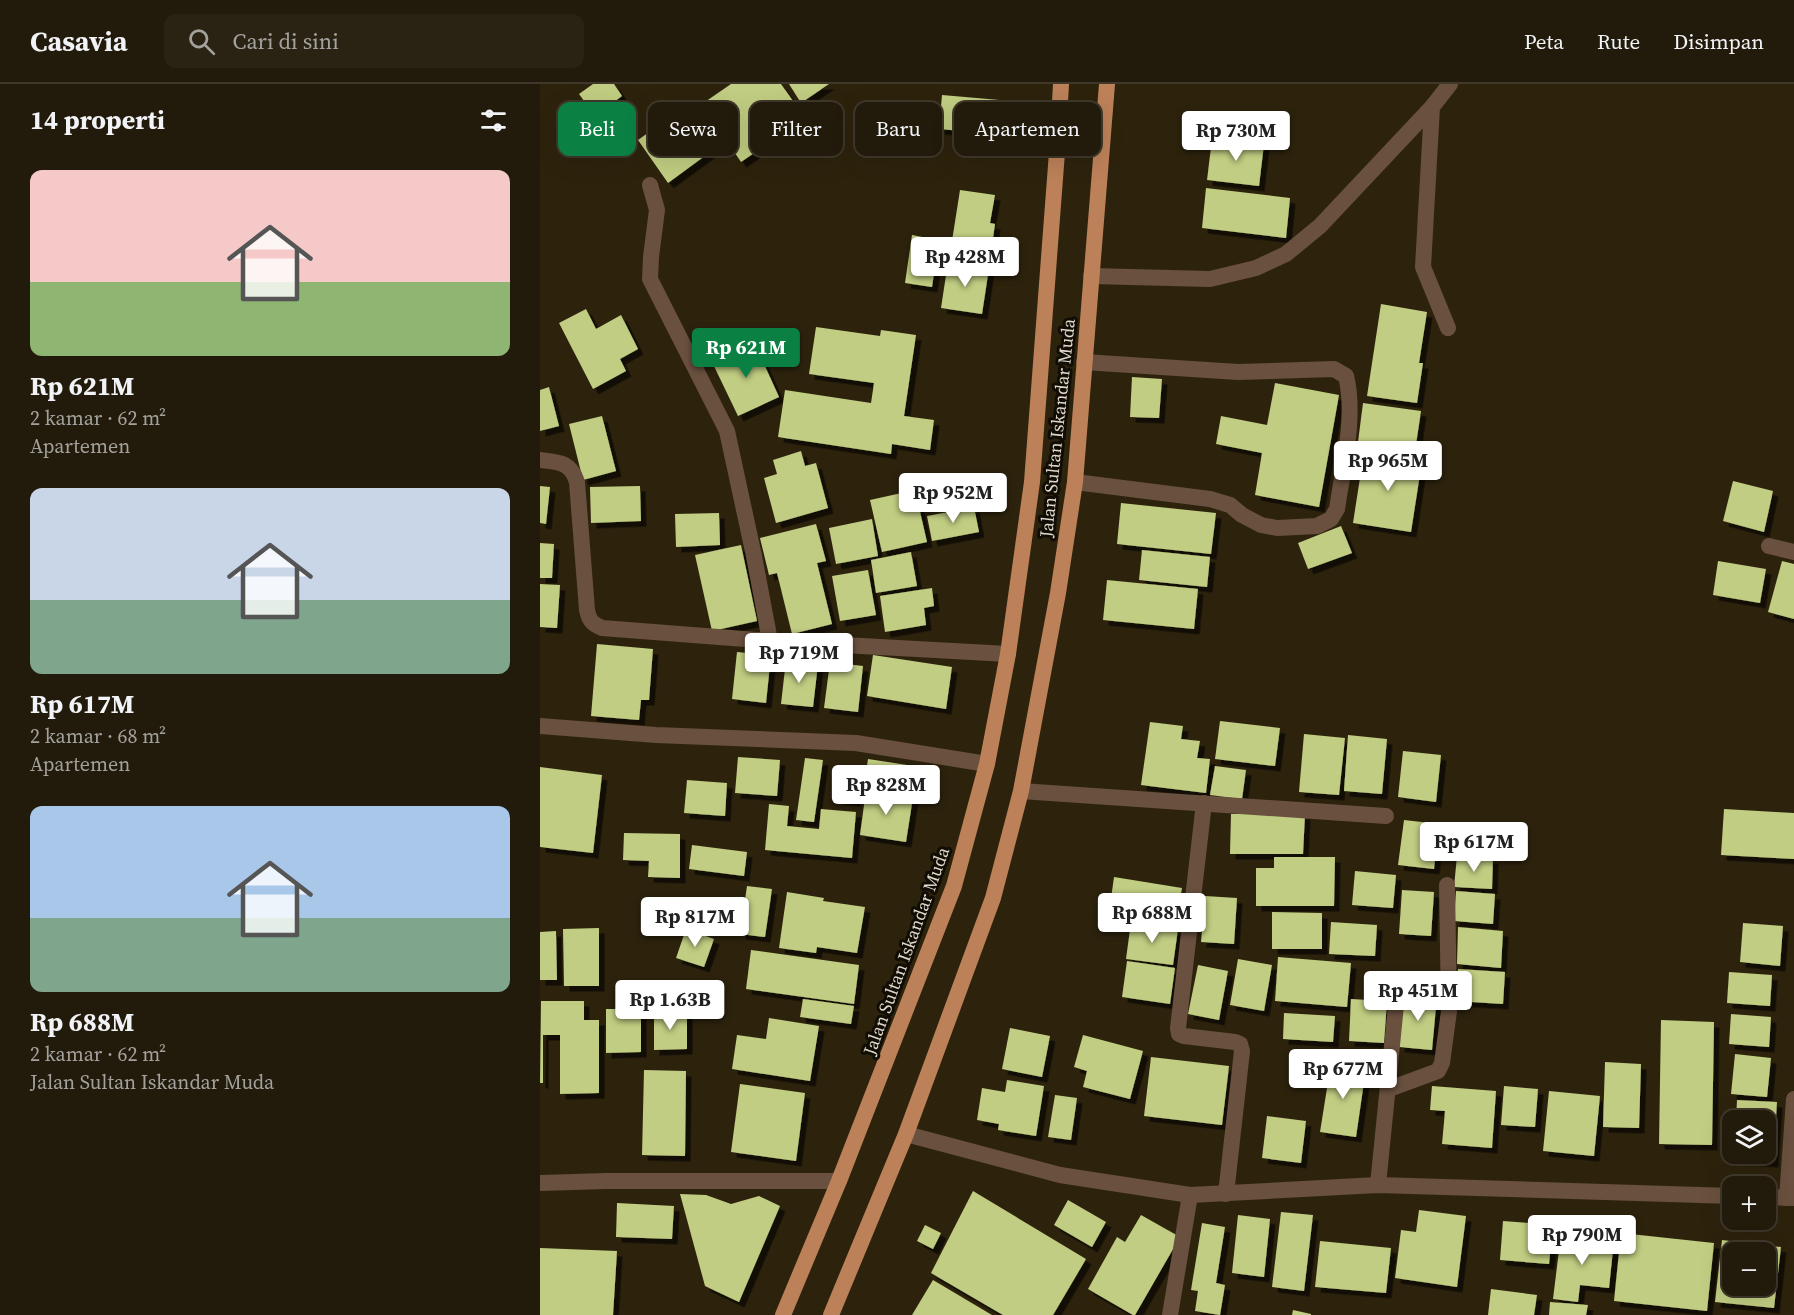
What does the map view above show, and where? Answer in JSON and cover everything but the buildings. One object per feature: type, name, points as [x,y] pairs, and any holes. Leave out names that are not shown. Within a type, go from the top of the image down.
[{"type":"highway","name":"Jalan Sultan Iskandar Muda","points":[[783,1315],[839,1181],[954,886],[987,765],[1008,654],[1032,482],[1061,84]]},
{"type":"highway","name":"Jalan Sultan Iskandar Muda","points":[[831,1315],[906,1134],[993,898],[1021,791],[1058,593],[1075,482],[1107,84]]},
{"type":"street","points":[[1432,84],[1423,267],[1448,328]]},
{"type":"street","points":[[1091,276],[1210,279],[1256,268],[1286,254],[1320,226],[1432,107],[1450,84]]},
{"type":"street","points":[[650,185],[657,210],[650,279],[727,431],[770,641]]},
{"type":"street","points":[[1075,482],[1210,499],[1230,505],[1242,515],[1269,527],[1317,526],[1331,519],[1337,509],[1350,416],[1346,376],[1334,369],[1238,372],[1084,362]]},
{"type":"street","points":[[540,460],[566,465],[574,472],[578,482],[587,610],[593,625],[611,630],[1008,654]]},
{"type":"street","points":[[1769,546],[1794,552]]},
{"type":"street","points":[[540,726],[656,735],[856,743],[987,765]]},
{"type":"street","points":[[1021,791],[1386,816]]},
{"type":"street","points":[[1204,803],[1178,1028],[1179,1034],[1184,1036],[1240,1044],[1242,1051],[1226,1194]]},
{"type":"street","points":[[1389,1089],[1438,1071],[1443,1063],[1449,1011],[1447,885]]},
{"type":"street","points":[[1378,1185],[1397,995]]},
{"type":"street","points":[[1776,1197],[1791,1198],[1794,1099]]},
{"type":"street","points":[[906,1134],[1060,1176],[1190,1195],[1378,1185],[1722,1196]]},
{"type":"street","points":[[540,1183],[839,1181]]},
{"type":"street","points":[[1170,1315],[1190,1195]]}]
